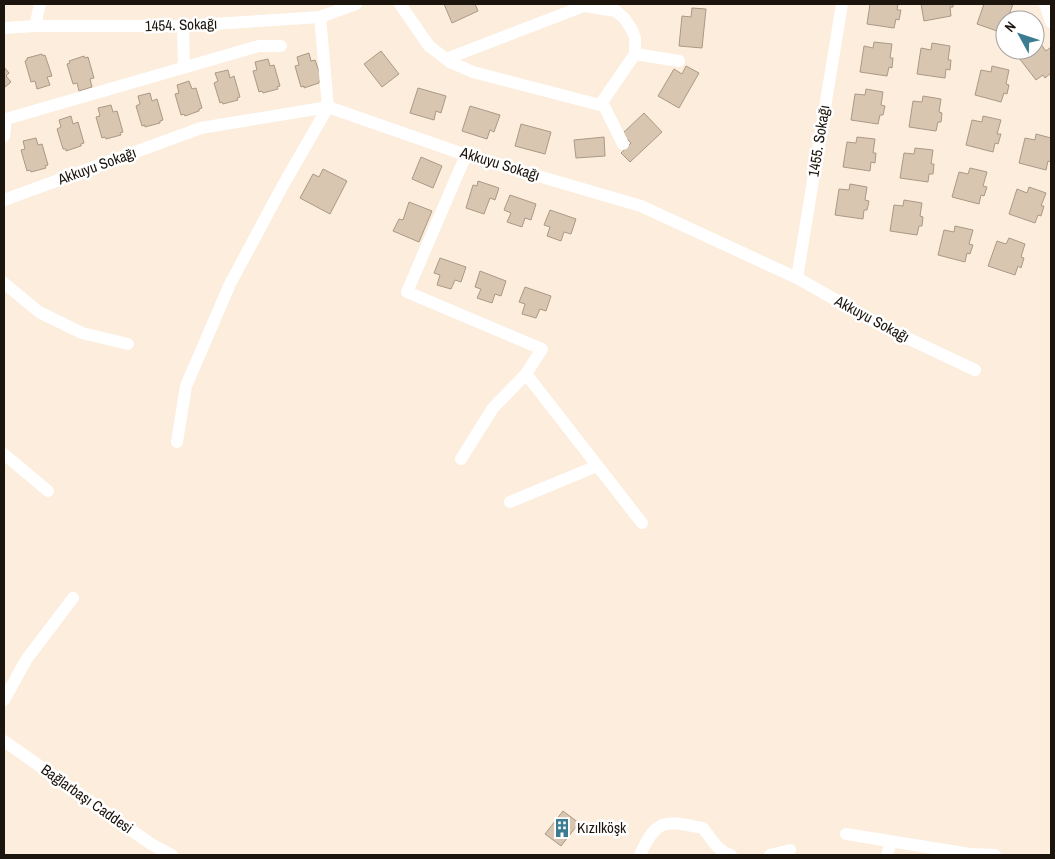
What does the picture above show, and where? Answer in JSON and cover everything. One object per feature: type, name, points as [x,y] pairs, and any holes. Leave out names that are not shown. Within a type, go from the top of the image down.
[{"type":"street","points":[[35,26],[40,4]]},
{"type":"street","name":"1454. Sokağı","points":[[4,28],[35,26],[183,26],[320,17],[356,4]]},
{"type":"street","points":[[400,4],[429,46],[446,59],[474,72],[600,105],[635,54],[635,38],[625,19],[616,11],[584,6],[446,59]]},
{"type":"street","name":"1455. Sokağı","points":[[797,278],[842,4]]},
{"type":"street","points":[[1045,4],[1051,22]]},
{"type":"street","points":[[178,442],[186,386],[230,284],[282,187],[328,108],[320,17]]},
{"type":"street","points":[[183,26],[184,68]]},
{"type":"street","points":[[4,136],[6,118],[259,46],[281,46]]},
{"type":"street","points":[[635,54],[679,61]]},
{"type":"street","points":[[602,102],[623,144]]},
{"type":"street","name":"Akkuyu Sokağı","points":[[4,200],[201,128],[328,108],[466,155],[641,206],[797,278],[884,328],[975,370]]},
{"type":"street","points":[[461,459],[493,408],[526,374],[542,348],[406,292],[466,155]]},
{"type":"street","points":[[4,283],[39,312],[82,333],[128,344]]},
{"type":"street","points":[[526,374],[642,523]]},
{"type":"street","points":[[4,454],[48,491]]},
{"type":"street","points":[[510,502],[597,466]]},
{"type":"street","points":[[4,700],[26,660],[73,598]]},
{"type":"street","name":"Bağlarbaşı Caddesi","points":[[4,741],[151,844],[172,855]]},
{"type":"street","points":[[640,855],[648,837],[653,831],[667,823],[676,822],[704,828],[717,847],[731,855]]},
{"type":"street","points":[[846,834],[970,854],[995,855]]},
{"type":"street","points":[[887,855],[891,842]]},
{"type":"street","points":[[770,855],[790,850]]},
{"type":"building","points":[[444,4],[475,4],[478,11],[452,23]]},
{"type":"building","points":[[870,4],[898,4],[897,10],[901,10],[899,20],[896,19],[894,28],[867,24]]},
{"type":"building","points":[[921,4],[953,4],[953,7],[950,7],[951,16],[924,21]]},
{"type":"building","points":[[984,4],[1013,4],[1011,10],[995,10],[995,30],[977,24]]},
{"type":"building","points":[[692,8],[706,9],[702,48],[679,46],[682,16],[691,17]]},
{"type":"building","points":[[874,42],[892,44],[890,58],[893,58],[892,68],[889,67],[887,76],[860,72],[864,46],[873,48]]},
{"type":"building","points":[[932,43],[950,46],[948,60],[951,60],[950,70],[946,69],[945,78],[917,74],[921,48],[931,50]]},
{"type":"building","points":[[1051,47],[1051,73],[1045,78],[1043,75],[1036,80],[1021,60],[1045,60],[1045,50],[1046,51]]},
{"type":"building","points":[[381,51],[399,74],[382,87],[364,64]]},
{"type":"building","points":[[309,53],[311,61],[315,60],[322,80],[319,83],[304,88],[304,86],[301,87],[295,66],[299,65],[297,57]]},
{"type":"building","points":[[42,54],[43,56],[45,55],[52,76],[47,77],[50,85],[37,89],[35,81],[31,82],[25,61],[27,58]]},
{"type":"building","points":[[84,56],[85,58],[88,57],[94,78],[90,79],[92,87],[79,91],[77,83],[73,84],[67,64],[70,63],[69,61]]},
{"type":"building","points":[[268,59],[270,66],[274,65],[280,86],[277,87],[278,89],[263,93],[262,91],[259,92],[253,71],[257,70],[255,62]]},
{"type":"building","points":[[686,66],[699,73],[679,108],[658,96],[674,69],[682,74]]},
{"type":"building","points":[[992,66],[1009,70],[1006,84],[1009,85],[1007,94],[1004,93],[1001,102],[975,95],[981,70],[991,72]]},
{"type":"building","points":[[4,67],[9,73],[6,76],[11,82],[4,88]]},
{"type":"building","points":[[228,70],[230,78],[234,76],[240,97],[237,98],[238,100],[223,104],[222,102],[220,103],[214,83],[218,81],[215,73]]},
{"type":"building","points":[[189,81],[192,89],[196,88],[202,108],[185,116],[184,114],[181,115],[175,94],[179,93],[177,85]]},
{"type":"building","points":[[418,88],[446,96],[441,113],[436,111],[434,120],[410,113]]},
{"type":"building","points":[[866,89],[883,92],[881,105],[885,106],[878,124],[851,120],[855,94],[865,95]]},
{"type":"building","points":[[150,93],[152,101],[157,99],[163,120],[160,123],[145,127],[145,125],[142,126],[136,106],[140,104],[138,96]]},
{"type":"building","points":[[923,96],[941,99],[939,112],[942,113],[941,122],[938,122],[936,131],[909,127],[913,101],[922,102]]},
{"type":"building","points":[[111,105],[113,112],[117,111],[123,132],[120,133],[121,135],[106,139],[105,137],[102,138],[96,117],[100,116],[98,108]]},
{"type":"building","points":[[470,106],[500,115],[494,132],[490,130],[487,139],[462,131]]},
{"type":"building","points":[[644,113],[662,132],[630,162],[621,153],[631,143],[622,134]]},
{"type":"building","points":[[71,116],[73,124],[78,122],[84,143],[81,146],[66,151],[66,149],[63,149],[57,129],[61,127],[59,120]]},
{"type":"building","points":[[983,116],[1001,120],[997,134],[1001,134],[998,144],[995,143],[993,152],[966,145],[972,120],[982,122]]},
{"type":"building","points":[[521,124],[551,132],[545,154],[515,146]]},
{"type":"building","points":[[1036,134],[1051,138],[1051,162],[1048,161],[1046,170],[1019,163],[1025,138],[1035,140]]},
{"type":"building","points":[[604,137],[605,156],[576,158],[574,140]]},
{"type":"building","points":[[857,137],[875,139],[873,153],[876,153],[875,163],[871,162],[870,171],[843,167],[847,142],[856,143]]},
{"type":"building","points":[[36,138],[38,145],[42,144],[48,165],[45,166],[46,168],[31,172],[30,170],[27,171],[21,150],[25,149],[23,141]]},
{"type":"building","points":[[915,148],[933,150],[931,164],[934,164],[933,174],[929,174],[928,182],[900,178],[904,153],[914,154]]},
{"type":"building","points":[[421,157],[442,166],[433,188],[412,179]]},
{"type":"building","points":[[970,168],[987,172],[983,186],[987,187],[984,196],[981,195],[979,204],[952,197],[959,172],[968,174]]},
{"type":"building","points":[[323,169],[347,181],[330,214],[300,198],[313,174],[319,177]]},
{"type":"building","points":[[478,181],[499,188],[495,200],[490,198],[484,214],[466,208],[473,185],[477,186]]},
{"type":"building","points":[[850,184],[867,187],[865,200],[869,201],[867,210],[864,210],[863,219],[835,215],[839,189],[849,190]]},
{"type":"building","points":[[1029,187],[1046,193],[1041,206],[1044,206],[1041,216],[1038,215],[1035,223],[1009,214],[1017,189],[1027,193]]},
{"type":"building","points":[[510,195],[536,204],[531,220],[525,218],[522,227],[507,222],[511,213],[504,210]]},
{"type":"building","points":[[904,200],[922,203],[920,216],[923,217],[922,226],[919,226],[917,235],[890,231],[894,205],[903,206]]},
{"type":"building","points":[[409,202],[432,211],[419,242],[393,231],[399,219],[403,220]]},
{"type":"building","points":[[550,210],[576,219],[571,234],[564,232],[561,241],[547,236],[550,227],[544,225]]},
{"type":"building","points":[[955,226],[973,230],[969,244],[973,245],[970,254],[967,253],[965,262],[938,255],[944,230],[954,232]]},
{"type":"building","points":[[1009,238],[1025,244],[1021,257],[1024,258],[1021,268],[1018,266],[1015,275],[988,266],[997,241],[1006,244]]},
{"type":"building","points":[[440,258],[466,267],[461,282],[455,280],[451,289],[437,285],[440,275],[434,273]]},
{"type":"building","points":[[480,271],[506,281],[501,296],[495,294],[492,303],[477,298],[481,289],[475,287]]},
{"type":"building","points":[[525,287],[551,296],[546,311],[540,309],[536,318],[522,314],[525,304],[519,302]]},
{"type":"building","name":"Kızılköşk","points":[[563,811],[579,823],[561,846],[545,834]]},
{"type":"place","name":"Kızılköşk","points":[[562,828]]}]
